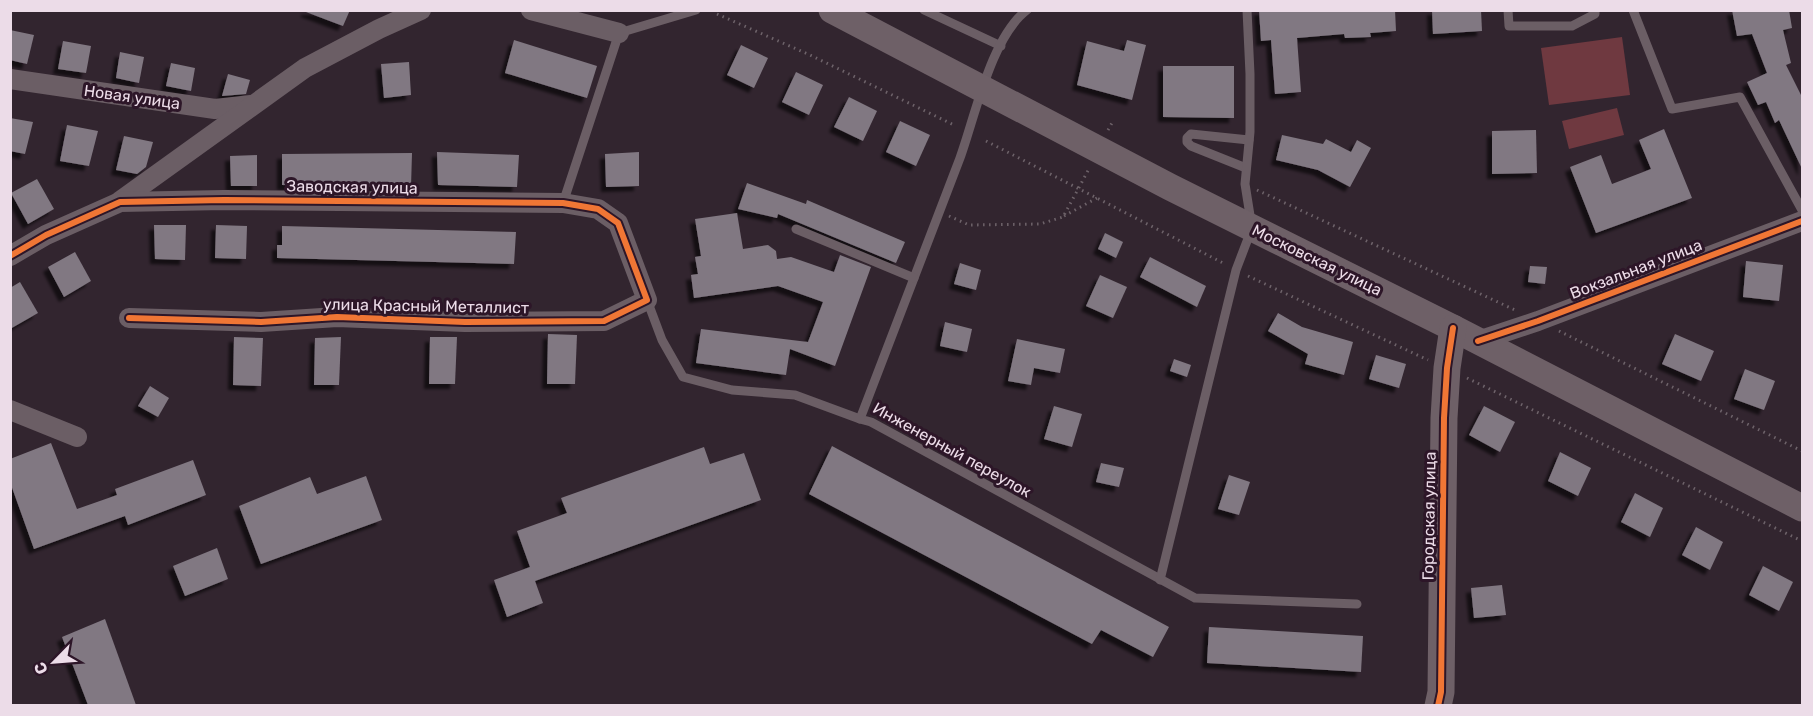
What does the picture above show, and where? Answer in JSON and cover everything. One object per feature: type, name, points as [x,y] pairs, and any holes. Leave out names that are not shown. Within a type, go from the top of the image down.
[{"type":"main road","name":"Московская улица","points":[[832,10],[854,17],[983,89],[1803,508]]},
{"type":"main road","name":"Городская улица","points":[[1442,701],[1444,418],[1447,368],[1453,328]]},
{"type":"street","points":[[120,202],[305,68],[421,10]]},
{"type":"street","points":[[531,10],[619,33]]},
{"type":"street","name":"Новая улица","points":[[10,80],[215,109],[253,104]]},
{"type":"street","name":"Заводская улица","points":[[10,256],[46,235],[120,202],[236,200],[563,203],[598,209],[618,223],[647,300]]},
{"type":"street","name":"Вокзальная улица","points":[[1478,341],[1538,321],[1803,221]]},
{"type":"street","name":"улица Красный Металлист","points":[[129,318],[261,322],[337,317],[465,322],[604,321],[647,300]]},
{"type":"street","points":[[10,411],[77,436]]},
{"type":"lane","points":[[563,203],[619,33],[696,10]]},
{"type":"lane","points":[[924,10],[1000,46]]},
{"type":"lane","name":"Инженерный переулок","points":[[1027,10],[1017,18],[993,61],[969,132],[860,418],[1195,598],[1357,604]]},
{"type":"lane","points":[[1160,580],[1236,270],[1252,228],[1245,184],[1249,140],[1250,74],[1246,10]]},
{"type":"lane","points":[[1508,10],[1509,27],[1572,26],[1595,14],[1595,10]]},
{"type":"lane","points":[[1633,10],[1672,110],[1740,97],[1803,210]]},
{"type":"lane","points":[[1246,168],[1191,146],[1187,142],[1191,134],[1249,140]]},
{"type":"lane","points":[[796,229],[914,278]]},
{"type":"lane","points":[[647,300],[662,340],[683,377],[732,390],[795,395],[860,418]]},
{"type":"path","points":[[717,14],[810,55],[956,126]]},
{"type":"path","points":[[987,141],[1225,264]]},
{"type":"path","points":[[1063,216],[1092,162]]},
{"type":"path","points":[[1245,184],[1522,313]]},
{"type":"path","points":[[939,212],[969,225],[1040,224],[1063,216],[1097,198]]},
{"type":"path","points":[[1248,276],[1432,362]]},
{"type":"path","points":[[1552,328],[1803,451]]},
{"type":"path","points":[[1461,375],[1803,541]]},
{"type":"shaded area","points":[[1622,37],[1630,95],[1549,105],[1541,48]]},
{"type":"shaded area","points":[[1617,108],[1624,135],[1569,149],[1562,121]]},
{"type":"building","points":[[306,10],[350,10],[343,26],[306,12]]},
{"type":"building","points":[[1259,10],[1395,10],[1396,31],[1370,33],[1371,37],[1345,38],[1344,34],[1297,38],[1301,92],[1275,94],[1271,40],[1261,41]]},
{"type":"building","points":[[1432,10],[1481,10],[1482,31],[1433,34]]},
{"type":"building","points":[[1732,10],[1789,10],[1792,28],[1783,30],[1791,63],[1786,65],[1803,99],[1803,171],[1779,120],[1775,123],[1766,102],[1758,105],[1747,82],[1767,73],[1752,34],[1737,36]]},
{"type":"building","points":[[10,30],[34,35],[27,64],[10,60]]},
{"type":"building","points":[[514,40],[597,66],[587,98],[505,73]]},
{"type":"building","points":[[1127,40],[1146,45],[1132,100],[1077,85],[1087,41],[1124,51]]},
{"type":"building","points":[[63,41],[91,46],[86,73],[58,69]]},
{"type":"building","points":[[741,45],[768,58],[754,88],[727,75]]},
{"type":"building","points":[[120,52],[144,57],[139,83],[116,78]]},
{"type":"building","points":[[409,62],[411,95],[384,98],[381,64]]},
{"type":"building","points":[[171,63],[195,68],[191,91],[166,86]]},
{"type":"building","points":[[1163,66],[1234,66],[1234,118],[1163,117]]},
{"type":"building","points":[[796,72],[823,85],[809,115],[782,102]]},
{"type":"building","points":[[228,74],[250,80],[246,94],[222,96]]},
{"type":"building","points":[[849,97],[877,111],[863,141],[834,127]]},
{"type":"building","points":[[10,118],[33,122],[25,154],[10,151]]},
{"type":"building","points":[[900,121],[930,135],[916,166],[886,152]]},
{"type":"building","points":[[67,125],[98,131],[89,166],[60,161]]},
{"type":"building","points":[[1664,129],[1692,198],[1596,233],[1570,167],[1601,155],[1612,184],[1651,169],[1639,140]]},
{"type":"building","points":[[1536,130],[1537,173],[1492,174],[1492,131]]},
{"type":"building","points":[[1282,135],[1323,144],[1326,139],[1351,152],[1357,140],[1371,148],[1350,187],[1318,170],[1276,160]]},
{"type":"building","points":[[124,136],[153,142],[146,167],[137,174],[116,170]]},
{"type":"building","points":[[437,152],[519,155],[517,187],[438,185]]},
{"type":"building","points":[[639,152],[639,186],[606,187],[605,154]]},
{"type":"building","points":[[412,153],[411,187],[282,185],[282,154]]},
{"type":"building","points":[[257,155],[257,186],[231,186],[230,156]]},
{"type":"building","points":[[37,179],[54,209],[28,224],[11,193]]},
{"type":"building","points":[[747,183],[806,204],[807,200],[905,242],[896,263],[778,214],[777,218],[738,209]]},
{"type":"building","points":[[737,213],[743,249],[768,245],[776,251],[777,259],[791,257],[834,272],[840,255],[871,267],[835,366],[790,349],[786,375],[696,363],[701,329],[808,342],[823,302],[778,286],[694,298],[691,275],[698,274],[695,257],[701,256],[695,219]]},
{"type":"building","points":[[154,225],[186,225],[185,260],[155,259]]},
{"type":"building","points":[[216,225],[247,226],[246,259],[215,258]]},
{"type":"building","points":[[282,226],[516,232],[514,264],[277,258],[277,245],[282,245]]},
{"type":"building","points":[[1105,233],[1123,242],[1116,258],[1098,249]]},
{"type":"building","points":[[75,252],[91,281],[64,297],[48,267]]},
{"type":"building","points":[[1150,257],[1206,286],[1197,307],[1140,277]]},
{"type":"building","points":[[1746,261],[1783,265],[1779,301],[1743,297]]},
{"type":"building","points":[[960,263],[981,270],[976,290],[954,284]]},
{"type":"building","points":[[1530,266],[1547,267],[1545,284],[1528,282]]},
{"type":"building","points":[[1100,275],[1127,287],[1113,318],[1086,306]]},
{"type":"building","points":[[20,282],[38,313],[10,329],[10,288]]},
{"type":"building","points":[[1278,313],[1302,327],[1353,342],[1344,375],[1305,364],[1308,354],[1268,331]]},
{"type":"building","points":[[945,322],[972,329],[967,352],[940,346]]},
{"type":"building","points":[[548,334],[577,335],[575,384],[547,384]]},
{"type":"building","points":[[1675,334],[1714,351],[1701,381],[1662,364]]},
{"type":"building","points":[[234,337],[263,338],[261,386],[233,385]]},
{"type":"building","points":[[341,337],[339,385],[314,385],[315,338]]},
{"type":"building","points":[[430,337],[457,337],[455,384],[429,384]]},
{"type":"building","points":[[1017,339],[1065,349],[1060,373],[1034,368],[1031,385],[1008,381]]},
{"type":"building","points":[[1376,355],[1406,364],[1399,388],[1369,379]]},
{"type":"building","points":[[1174,359],[1191,365],[1187,377],[1170,371]]},
{"type":"building","points":[[1745,369],[1775,381],[1764,410],[1734,399]]},
{"type":"building","points":[[150,386],[169,398],[158,417],[138,406]]},
{"type":"building","points":[[1054,406],[1082,414],[1072,447],[1044,439]]},
{"type":"building","points":[[1484,406],[1515,422],[1500,452],[1469,435]]},
{"type":"building","points":[[51,443],[77,509],[117,495],[115,489],[193,460],[206,495],[128,525],[125,516],[34,549],[10,482],[10,459]]},
{"type":"building","points":[[832,446],[1169,627],[1153,657],[1101,630],[1092,644],[809,494]]},
{"type":"building","points":[[704,447],[710,464],[744,453],[761,500],[535,581],[543,603],[507,617],[494,580],[530,567],[517,531],[567,513],[561,498]]},
{"type":"building","points":[[1560,452],[1591,468],[1578,496],[1548,481]]},
{"type":"building","points":[[1101,463],[1124,468],[1119,487],[1096,482]]},
{"type":"building","points":[[1229,475],[1250,482],[1239,515],[1218,509]]},
{"type":"building","points":[[366,476],[382,520],[261,564],[239,506],[310,477],[317,494]]},
{"type":"building","points":[[1635,493],[1663,508],[1650,537],[1621,522]]},
{"type":"building","points":[[1696,527],[1723,542],[1710,570],[1682,555]]},
{"type":"building","points":[[217,548],[228,579],[185,596],[173,566]]},
{"type":"building","points":[[1763,566],[1793,582],[1779,611],[1749,595]]},
{"type":"building","points":[[1502,585],[1506,615],[1474,618],[1471,588]]},
{"type":"building","points":[[105,619],[136,705],[88,705],[62,637]]},
{"type":"building","points":[[1209,627],[1363,636],[1361,672],[1207,663]]},
{"type":"cycle path","points":[[10,256],[46,235],[120,202],[224,200],[563,203],[598,209],[618,223],[647,300],[604,321],[465,322],[337,317],[261,322],[129,318]]},
{"type":"cycle path","points":[[1478,341],[1538,321],[1802,221]]},
{"type":"cycle path","points":[[1438,706],[1441,692],[1444,418],[1447,368],[1453,328]]}]
